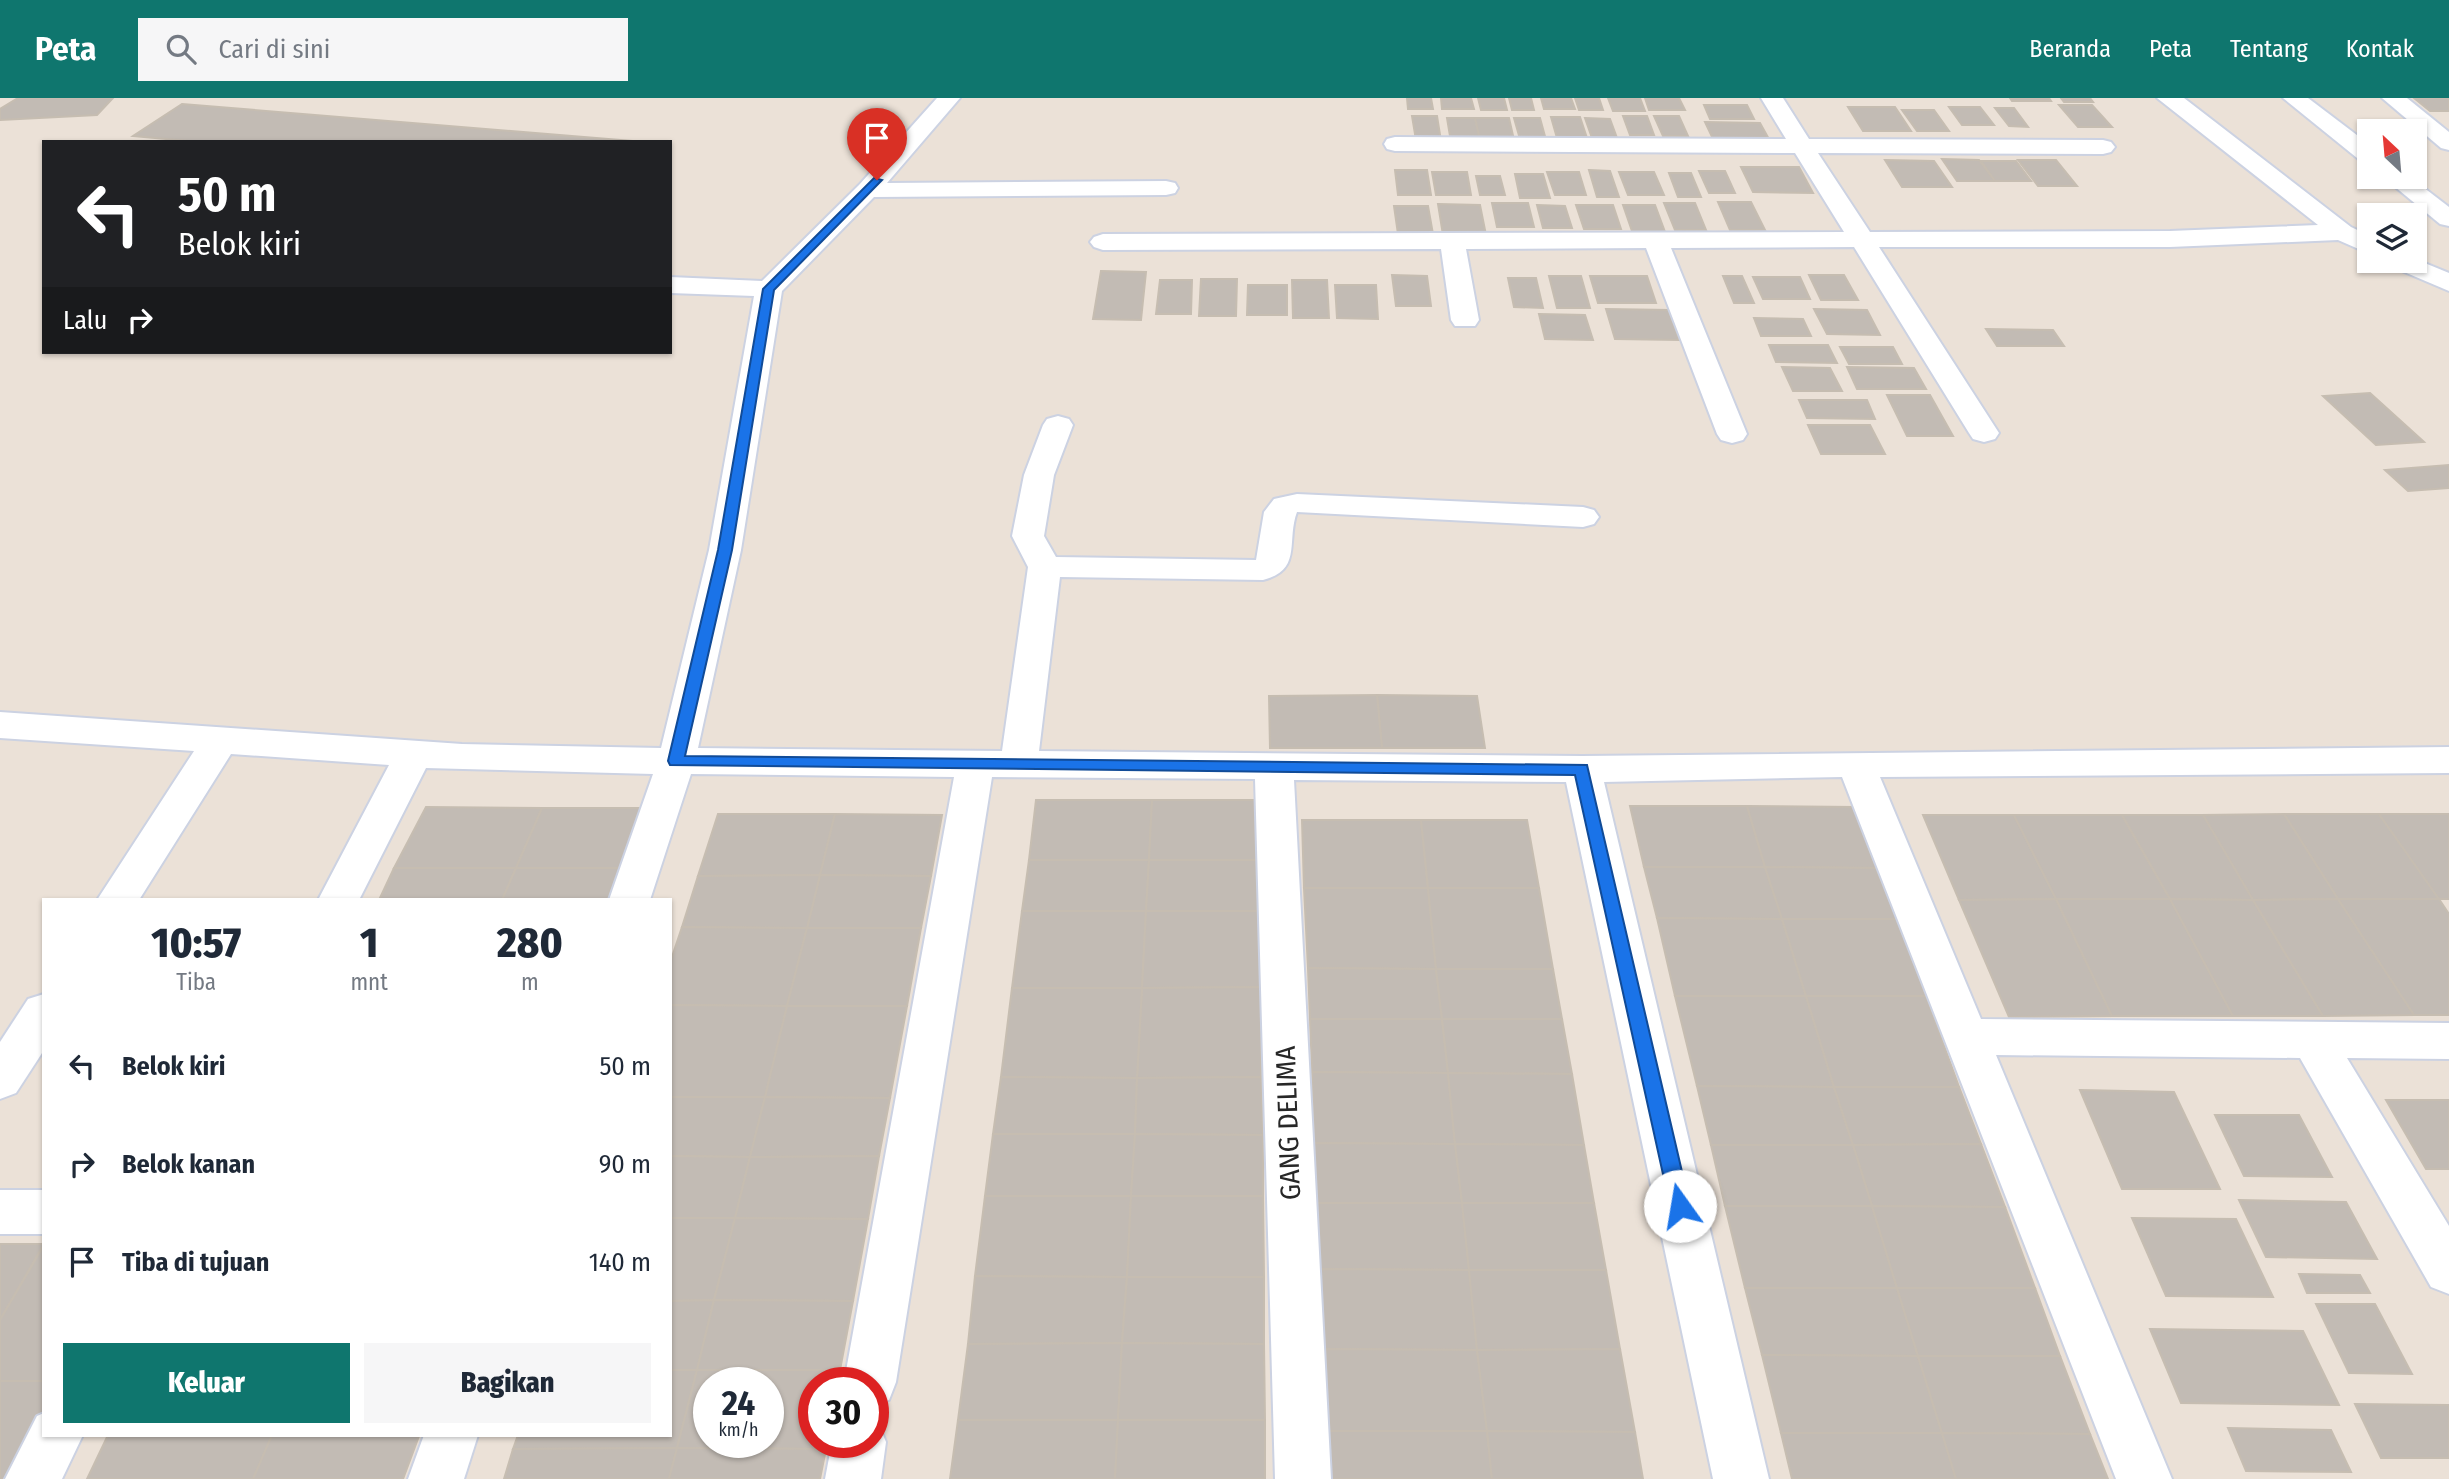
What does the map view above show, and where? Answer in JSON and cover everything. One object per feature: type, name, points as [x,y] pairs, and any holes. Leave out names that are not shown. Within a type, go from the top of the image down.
[{"type":"street","points":[[630,898],[676,761],[725,550],[769,289],[868,190],[949,98]]},
{"type":"street","points":[[1772,98],[1799,145],[1863,237],[1984,433]]},
{"type":"street","points":[[2168,98],[2186,108],[2342,232],[2357,240]]},
{"type":"street","points":[[2294,98],[2357,147]]},
{"type":"street","points":[[2393,98],[2449,143]]},
{"type":"street","points":[[1395,144],[2104,147]]},
{"type":"street","points":[[868,190],[1166,188]]},
{"type":"street","points":[[2410,189],[2449,219]]},
{"type":"street","points":[[1103,242],[1863,237],[2170,239],[2342,232]]},
{"type":"street","points":[[1452,239],[1465,320]]},
{"type":"street","points":[[1655,239],[1732,434]]},
{"type":"street","points":[[2426,273],[2449,283]]},
{"type":"street","points":[[672,285],[769,289]]},
{"type":"street","points":[[1019,763],[1045,567],[1028,536],[1039,475],[1058,425]]},
{"type":"street","points":[[1045,567],[1264,570],[1273,563],[1280,512],[1285,506],[1297,503],[1583,517]]},
{"type":"street","points":[[0,725],[462,757],[676,761],[1581,769],[1856,764],[2449,760]]},
{"type":"street","points":[[118,898],[221,739]]},
{"type":"street","points":[[339,898],[415,752]]},
{"type":"street","points":[[873,1367],[975,763]]},
{"type":"street","points":[[1856,764],[2144,1479]]},
{"type":"street","name":"GANG DELIMA","points":[[1274,766],[1303,1479]]},
{"type":"street","points":[[1581,769],[1741,1479]]},
{"type":"street","points":[[0,1080],[42,1016]]},
{"type":"street","points":[[1966,1037],[2449,1041]]},
{"type":"street","points":[[2312,1038],[2449,1271]]},
{"type":"street","points":[[0,1212],[42,1212]]},
{"type":"street","points":[[33,1479],[56,1437]]},
{"type":"street","points":[[436,1479],[450,1437]]},
{"type":"street","points":[[853,1479],[856,1458]]},
{"type":"building","points":[[18,98],[113,98],[97,115],[0,120],[0,109]]},
{"type":"building","points":[[1407,98],[1431,98],[1433,109],[1408,109]]},
{"type":"building","points":[[1441,98],[1471,98],[1474,109],[1442,109]]},
{"type":"building","points":[[1478,98],[1504,98],[1507,110],[1481,110]]},
{"type":"building","points":[[1509,98],[1531,98],[1534,110],[1512,110]]},
{"type":"building","points":[[1541,98],[1571,98],[1575,109],[1544,109]]},
{"type":"building","points":[[1575,98],[1599,98],[1603,110],[1579,110]]},
{"type":"building","points":[[1608,98],[1640,98],[1645,111],[1613,111]]},
{"type":"building","points":[[1645,98],[1679,98],[1685,110],[1649,110]]},
{"type":"building","points":[[2010,98],[2049,98],[2051,101],[2012,101]]},
{"type":"building","points":[[2061,98],[2090,98],[2093,102],[2064,102]]},
{"type":"building","points":[[2414,98],[2449,98],[2449,111],[2430,111]]},
{"type":"building","points":[[182,104],[621,140],[177,140],[133,136]]},
{"type":"building","points":[[1704,105],[1747,105],[1754,119],[1710,119]]},
{"type":"building","points":[[2059,105],[2092,105],[2112,127],[2078,127]]},
{"type":"building","points":[[1848,107],[1895,107],[1911,131],[1863,131]]},
{"type":"building","points":[[1949,107],[1980,107],[1994,125],[1962,125]]},
{"type":"building","points":[[1995,108],[2014,108],[2028,127],[2009,126]]},
{"type":"building","points":[[1902,110],[1934,110],[1949,131],[1917,131]]},
{"type":"building","points":[[1412,116],[1437,116],[1441,141],[1416,140]]},
{"type":"building","points":[[1623,116],[1647,116],[1654,135],[1630,135]]},
{"type":"building","points":[[1654,116],[1679,116],[1688,136],[1663,136]]},
{"type":"building","points":[[1551,117],[1580,117],[1587,138],[1557,138]]},
{"type":"building","points":[[1447,118],[1475,118],[1481,142],[1451,142]]},
{"type":"building","points":[[1475,118],[1509,118],[1514,140],[1480,140]]},
{"type":"building","points":[[1514,118],[1540,118],[1546,140],[1520,139]]},
{"type":"building","points":[[1585,118],[1610,119],[1617,138],[1592,138]]},
{"type":"building","points":[[1705,122],[1760,123],[1770,141],[1714,141]]},
{"type":"building","points":[[1942,159],[1979,160],[1995,181],[1957,181]]},
{"type":"building","points":[[1885,160],[1934,161],[1952,187],[1902,187]]},
{"type":"building","points":[[2018,160],[2056,160],[2077,186],[2038,186]]},
{"type":"building","points":[[1981,161],[2016,161],[2031,181],[1995,181]]},
{"type":"building","points":[[1741,167],[1799,167],[1813,193],[1753,192]]},
{"type":"building","points":[[1395,170],[1427,170],[1431,195],[1398,195]]},
{"type":"building","points":[[1589,170],[1610,171],[1619,197],[1597,197]]},
{"type":"building","points":[[1699,171],[1725,171],[1735,193],[1709,193]]},
{"type":"building","points":[[1432,172],[1467,172],[1471,195],[1436,195]]},
{"type":"building","points":[[1547,172],[1579,172],[1586,195],[1555,195]]},
{"type":"building","points":[[1619,172],[1654,172],[1664,195],[1628,195]]},
{"type":"building","points":[[1669,173],[1691,173],[1701,197],[1678,197]]},
{"type":"building","points":[[1515,174],[1543,174],[1550,198],[1520,198]]},
{"type":"building","points":[[1476,176],[1500,176],[1505,195],[1480,195]]},
{"type":"building","points":[[1718,202],[1751,202],[1765,230],[1730,230]]},
{"type":"building","points":[[1492,203],[1528,203],[1534,227],[1497,227]]},
{"type":"building","points":[[1664,203],[1695,203],[1706,230],[1675,230]]},
{"type":"building","points":[[1438,204],[1480,205],[1486,235],[1443,235]]},
{"type":"building","points":[[1537,205],[1565,206],[1572,228],[1543,228]]},
{"type":"building","points":[[1576,205],[1613,205],[1621,229],[1584,229]]},
{"type":"building","points":[[1623,205],[1655,205],[1665,232],[1632,231]]},
{"type":"building","points":[[1394,206],[1428,206],[1433,234],[1398,234]]},
{"type":"building","points":[[1101,271],[1146,272],[1141,320],[1093,319]]},
{"type":"building","points":[[1392,275],[1427,276],[1431,306],[1396,306]]},
{"type":"building","points":[[1809,275],[1844,275],[1858,300],[1821,300]]},
{"type":"building","points":[[1549,276],[1581,276],[1590,308],[1557,308]]},
{"type":"building","points":[[1590,276],[1647,276],[1656,303],[1598,303]]},
{"type":"building","points":[[1723,276],[1742,276],[1754,303],[1734,303]]},
{"type":"building","points":[[1753,277],[1800,277],[1810,299],[1763,299]]},
{"type":"building","points":[[1508,278],[1536,278],[1543,308],[1514,307]]},
{"type":"building","points":[[1201,279],[1237,279],[1236,316],[1199,316]]},
{"type":"building","points":[[1160,280],[1192,280],[1191,314],[1156,314]]},
{"type":"building","points":[[1292,280],[1327,280],[1329,318],[1293,318]]},
{"type":"building","points":[[1248,285],[1287,285],[1287,315],[1247,315]]},
{"type":"building","points":[[1335,285],[1376,285],[1378,319],[1337,318]]},
{"type":"building","points":[[1606,309],[1669,310],[1679,340],[1615,339]]},
{"type":"building","points":[[1814,309],[1867,310],[1880,335],[1827,334]]},
{"type":"building","points":[[1539,314],[1585,315],[1593,340],[1545,339]]},
{"type":"building","points":[[1754,318],[1803,319],[1811,336],[1761,336]]},
{"type":"building","points":[[1986,329],[2053,330],[2064,346],[1997,346]]},
{"type":"building","points":[[1769,345],[1828,345],[1837,363],[1776,362]]},
{"type":"building","points":[[1840,347],[1893,347],[1902,364],[1849,364]]},
{"type":"building","points":[[1782,367],[1830,368],[1842,391],[1793,391]]},
{"type":"building","points":[[1847,367],[1914,368],[1926,389],[1857,389]]},
{"type":"building","points":[[2370,393],[2424,442],[2376,445],[2323,396]]},
{"type":"building","points":[[1887,395],[1930,395],[1953,436],[1907,436]]},
{"type":"building","points":[[1799,400],[1867,400],[1875,419],[1807,418]]},
{"type":"building","points":[[1808,425],[1870,425],[1885,454],[1821,454]]},
{"type":"building","points":[[2449,465],[2449,488],[2408,491],[2385,470]]},
{"type":"building","points":[[1377,695],[1477,696],[1485,748],[1382,748]]},
{"type":"building","points":[[1377,695],[1382,748],[1270,748],[1269,696]]},
{"type":"building","points":[[1036,800],[1152,800],[1149,860],[1029,860]]},
{"type":"building","points":[[1152,800],[1259,800],[1259,860],[1149,860]]},
{"type":"building","points":[[1630,806],[1747,806],[1765,867],[1644,867]]},
{"type":"building","points":[[1747,806],[1854,807],[1876,868],[1765,867]]},
{"type":"building","points":[[426,807],[542,808],[516,868],[394,868]]},
{"type":"building","points":[[542,808],[648,808],[626,868],[516,868]]},
{"type":"building","points":[[718,814],[835,814],[820,875],[698,876]]},
{"type":"building","points":[[835,814],[942,815],[931,876],[820,875]]},
{"type":"building","points":[[2284,814],[2379,814],[2439,899],[2338,899]]},
{"type":"building","points":[[2284,814],[2338,899],[2253,900],[2203,815]]},
{"type":"building","points":[[2379,814],[2449,814],[2449,899],[2439,899]]},
{"type":"building","points":[[1923,815],[2014,815],[2056,899],[1959,900]]},
{"type":"building","points":[[2014,815],[2122,815],[2170,899],[2056,899]]},
{"type":"building","points":[[2122,815],[2203,815],[2253,900],[2170,899]]},
{"type":"building","points":[[1302,820],[1421,820],[1428,888],[1304,888]]},
{"type":"building","points":[[1421,820],[1527,820],[1539,888],[1428,888]]},
{"type":"building","points":[[1029,860],[1149,860],[1146,911],[1022,911]]},
{"type":"building","points":[[1149,860],[1259,860],[1260,911],[1146,911]]},
{"type":"building","points":[[1644,867],[1765,867],[1782,919],[1657,918]]},
{"type":"building","points":[[1765,867],[1876,868],[1897,919],[1782,919]]},
{"type":"building","points":[[394,868],[516,868],[503,898],[380,898]]},
{"type":"building","points":[[516,868],[626,868],[616,898],[503,898]]},
{"type":"building","points":[[820,875],[931,876],[921,928],[807,928]]},
{"type":"building","points":[[820,875],[807,928],[682,927],[698,876]]},
{"type":"building","points":[[1304,888],[1428,888],[1436,969],[1308,968]]},
{"type":"building","points":[[1428,888],[1539,888],[1553,969],[1436,969]]},
{"type":"building","points":[[2056,899],[2112,1016],[2009,1017],[1959,900]]},
{"type":"building","points":[[2056,899],[2170,899],[2233,1016],[2112,1016]]},
{"type":"building","points":[[2170,899],[2253,900],[2323,1016],[2233,1016]]},
{"type":"building","points":[[2338,899],[2414,1015],[2323,1016],[2253,900]]},
{"type":"building","points":[[2338,899],[2439,899],[2449,914],[2449,1015],[2414,1015]]},
{"type":"building","points":[[1022,911],[1146,911],[1142,988],[1012,988]]},
{"type":"building","points":[[1146,911],[1260,911],[1261,987],[1142,988]]},
{"type":"building","points":[[1657,918],[1782,919],[1806,996],[1675,996]]},
{"type":"building","points":[[1782,919],[1897,919],[1926,996],[1806,996]]},
{"type":"building","points":[[682,927],[807,928],[787,1006],[672,1005],[672,957]]},
{"type":"building","points":[[807,928],[921,928],[907,1006],[787,1006]]},
{"type":"building","points":[[1308,968],[1436,969],[1442,1019],[1310,1019]]},
{"type":"building","points":[[1436,969],[1553,969],[1562,1019],[1442,1019]]},
{"type":"building","points":[[1261,987],[1261,1077],[1137,1078],[1142,988]]},
{"type":"building","points":[[1012,988],[1142,988],[1137,1078],[1001,1077]]},
{"type":"building","points":[[1675,996],[1806,996],[1834,1087],[1697,1086]]},
{"type":"building","points":[[1806,996],[1926,996],[1959,1087],[1834,1087]]},
{"type":"building","points":[[672,1005],[787,1006],[765,1097],[672,1097]]},
{"type":"building","points":[[787,1006],[907,1006],[890,1098],[765,1097]]},
{"type":"building","points":[[1310,1019],[1442,1019],[1448,1073],[1312,1072]]},
{"type":"building","points":[[1442,1019],[1562,1019],[1572,1074],[1448,1073]]},
{"type":"building","points":[[1312,1072],[1448,1073],[1455,1144],[1314,1143]]},
{"type":"building","points":[[1448,1073],[1572,1074],[1584,1145],[1455,1144]]},
{"type":"building","points":[[1001,1077],[1137,1078],[1135,1134],[993,1134]]},
{"type":"building","points":[[1261,1077],[1263,1135],[1135,1134],[1137,1078]]},
{"type":"building","points":[[1697,1086],[1834,1087],[1853,1145],[1711,1145]]},
{"type":"building","points":[[1834,1087],[1959,1087],[1981,1144],[1853,1145]]},
{"type":"building","points":[[2080,1090],[2174,1092],[2220,1189],[2122,1189]]},
{"type":"building","points":[[672,1097],[765,1097],[750,1157],[672,1156]]},
{"type":"building","points":[[765,1097],[890,1098],[879,1156],[750,1157]]},
{"type":"building","points":[[2386,1100],[2449,1100],[2449,1169],[2426,1169]]},
{"type":"building","points":[[2215,1115],[2299,1115],[2332,1177],[2244,1176]]},
{"type":"building","points":[[993,1134],[1135,1134],[1131,1196],[985,1196]]},
{"type":"building","points":[[1135,1134],[1263,1135],[1263,1196],[1131,1196]]},
{"type":"building","points":[[1314,1143],[1455,1144],[1462,1203],[1317,1203]]},
{"type":"building","points":[[1455,1144],[1584,1145],[1594,1203],[1462,1203]]},
{"type":"building","points":[[1981,1144],[2005,1207],[1872,1206],[1853,1145]]},
{"type":"building","points":[[1711,1145],[1853,1145],[1872,1206],[1725,1206]]},
{"type":"building","points":[[672,1156],[750,1157],[735,1218],[672,1218]]},
{"type":"building","points":[[879,1156],[868,1219],[735,1218],[750,1157]]},
{"type":"building","points":[[985,1196],[1131,1196],[1127,1277],[975,1276]]},
{"type":"building","points":[[1131,1196],[1263,1196],[1264,1277],[1127,1277]]},
{"type":"building","points":[[2239,1200],[2346,1202],[2377,1259],[2266,1257]]},
{"type":"building","points":[[1317,1203],[1462,1203],[1469,1270],[1319,1269]]},
{"type":"building","points":[[1462,1203],[1594,1203],[1606,1270],[1469,1270]]},
{"type":"building","points":[[1725,1206],[1872,1206],[1897,1288],[1745,1288]]},
{"type":"building","points":[[1872,1206],[2005,1207],[2035,1288],[1897,1288]]},
{"type":"building","points":[[672,1218],[735,1218],[714,1300],[672,1301]]},
{"type":"building","points":[[735,1218],[868,1219],[853,1301],[714,1300]]},
{"type":"building","points":[[2132,1218],[2236,1219],[2273,1297],[2166,1296]]},
{"type":"building","points":[[0,1244],[42,1244],[42,1247],[0,1320]]},
{"type":"building","points":[[42,1248],[42,1381],[0,1381],[0,1320]]},
{"type":"building","points":[[1319,1269],[1469,1270],[1477,1350],[1322,1349]]},
{"type":"building","points":[[1469,1270],[1606,1270],[1620,1349],[1477,1350]]},
{"type":"building","points":[[2299,1274],[2360,1275],[2370,1293],[2307,1293]]},
{"type":"building","points":[[975,1276],[1127,1277],[1122,1343],[968,1344]]},
{"type":"building","points":[[1127,1277],[1264,1277],[1264,1344],[1122,1343]]},
{"type":"building","points":[[1745,1288],[1897,1288],[1918,1356],[1762,1355]]},
{"type":"building","points":[[1897,1288],[2035,1288],[2060,1356],[1918,1356]]},
{"type":"building","points":[[714,1300],[698,1367],[693,1367],[693,1370],[672,1370],[672,1301]]},
{"type":"building","points":[[714,1300],[853,1301],[841,1367],[798,1367],[798,1370],[784,1370],[784,1367],[698,1367]]},
{"type":"building","points":[[2316,1304],[2375,1304],[2412,1374],[2349,1373]]},
{"type":"building","points":[[2150,1329],[2303,1331],[2339,1405],[2181,1403]]},
{"type":"building","points":[[1122,1343],[1118,1420],[958,1420],[968,1344]]},
{"type":"building","points":[[1122,1343],[1264,1344],[1265,1420],[1118,1420]]},
{"type":"building","points":[[1322,1349],[1477,1350],[1487,1431],[1324,1431]]},
{"type":"building","points":[[1620,1349],[1635,1432],[1487,1431],[1477,1350]]},
{"type":"building","points":[[1762,1355],[1918,1356],[1942,1433],[1781,1433]]},
{"type":"building","points":[[1918,1356],[2060,1356],[2090,1434],[1942,1433]]},
{"type":"building","points":[[672,1370],[693,1370],[693,1386],[677,1448],[513,1449],[517,1437],[672,1437]]},
{"type":"building","points":[[784,1370],[798,1370],[798,1449],[784,1449]]},
{"type":"building","points":[[0,1381],[42,1381],[42,1414],[7,1479],[0,1479]]},
{"type":"building","points":[[693,1386],[693,1448],[677,1448]]},
{"type":"building","points":[[2355,1404],[2449,1405],[2449,1458],[2381,1458]]},
{"type":"building","points":[[958,1420],[1118,1420],[1115,1479],[950,1479]]},
{"type":"building","points":[[1118,1420],[1265,1420],[1265,1479],[1115,1479]]},
{"type":"building","points":[[2228,1428],[2331,1430],[2351,1472],[2246,1471]]},
{"type":"building","points":[[1324,1431],[1487,1431],[1492,1479],[1326,1479]]},
{"type":"building","points":[[1487,1431],[1635,1432],[1643,1479],[1492,1479]]},
{"type":"building","points":[[1781,1433],[1942,1433],[1956,1479],[1792,1479]]},
{"type":"building","points":[[1942,1433],[2090,1434],[2108,1479],[1956,1479]]},
{"type":"building","points":[[107,1437],[271,1437],[253,1479],[87,1479]]},
{"type":"building","points":[[271,1437],[419,1437],[403,1479],[253,1479]]},
{"type":"building","points":[[677,1448],[669,1479],[504,1479],[513,1449]]},
{"type":"building","points":[[677,1448],[693,1448],[693,1458],[784,1458],[784,1449],[798,1449],[798,1458],[824,1458],[820,1479],[669,1479]]},
{"type":"route","points":[[877,180],[769,289],[725,550],[694,694],[676,761],[1581,769],[1680,1206]]}]
